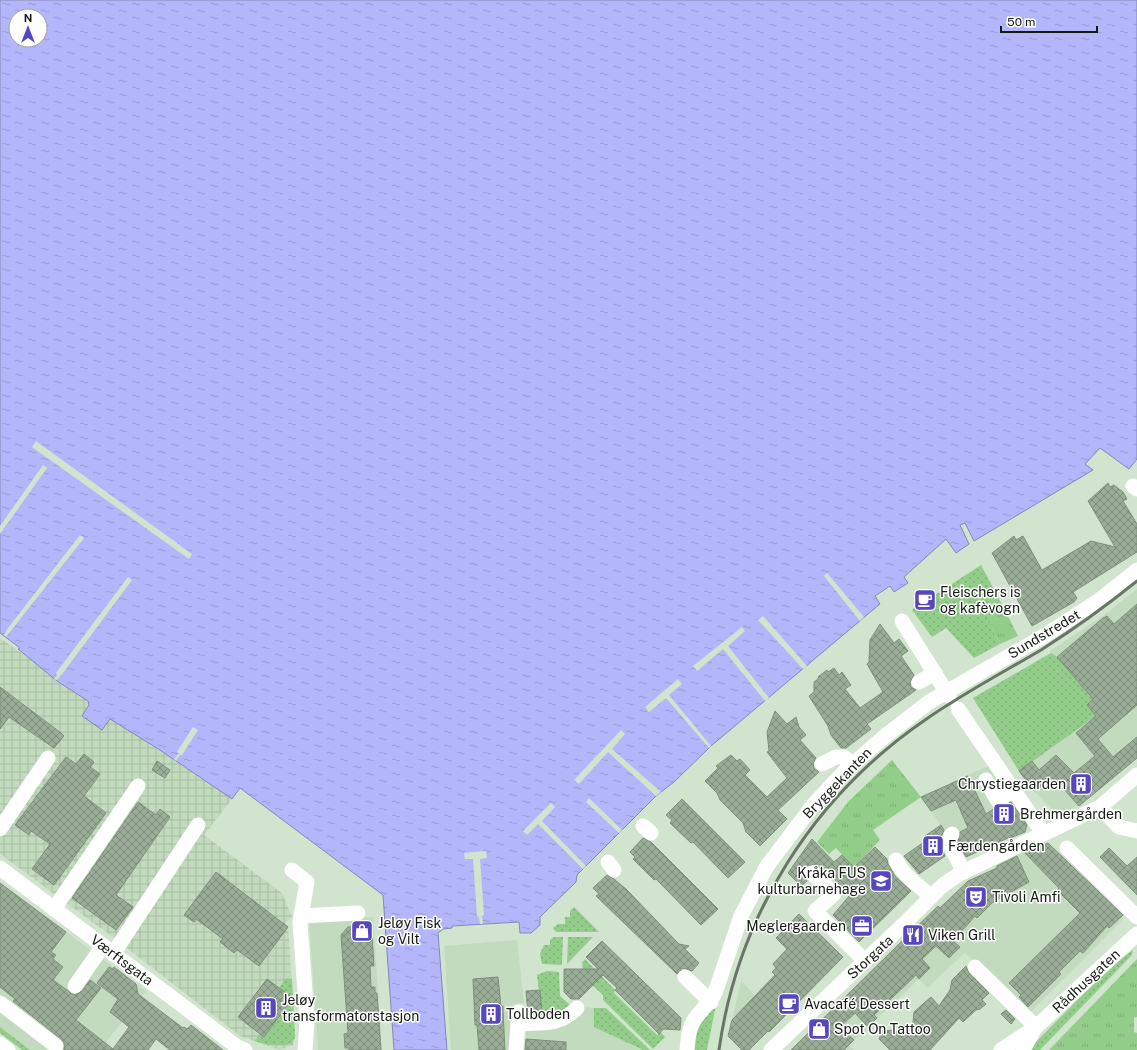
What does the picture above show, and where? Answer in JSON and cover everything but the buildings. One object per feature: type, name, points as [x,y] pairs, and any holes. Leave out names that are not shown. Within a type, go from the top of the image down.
[{"type":"street","name":"Sundstredet","points":[[948,694],[1044,636],[1098,601],[1137,570]]},
{"type":"street","points":[[902,621],[948,694]]},
{"type":"street","points":[[919,682],[935,673]]},
{"type":"street","name":"Bryggekanten","points":[[687,1050],[693,1023],[697,1016],[711,1002],[741,916],[767,866],[814,804],[851,765],[929,702],[948,694]]},
{"type":"street","points":[[962,718],[984,753],[1014,790],[1043,833]]},
{"type":"street","points":[[822,764],[836,757],[844,757],[851,765]]},
{"type":"street","points":[[0,829],[48,758]]},
{"type":"street","name":"Storgata","points":[[771,1050],[943,885],[964,872],[1100,807],[1137,775]]},
{"type":"street","points":[[986,780],[997,800],[1014,790]]},
{"type":"street","points":[[54,909],[138,786]]},
{"type":"street","points":[[1100,807],[1118,827],[1137,831]]},
{"type":"street","points":[[75,986],[108,950],[198,825]]},
{"type":"street","points":[[952,834],[948,842],[964,872]]},
{"type":"street","points":[[1067,848],[1137,917]]},
{"type":"street","points":[[896,860],[910,879],[931,897]]},
{"type":"street","name":"Værftsgata","points":[[0,868],[236,1046],[244,1050]]},
{"type":"street","points":[[292,870],[306,882],[300,919],[307,1020],[305,1050]]},
{"type":"street","points":[[812,873],[836,897],[815,911],[865,961]]},
{"type":"street","points":[[300,919],[358,912]]},
{"type":"street","name":"Rådhusgaten","points":[[1036,1028],[1137,934]]},
{"type":"street","points":[[975,967],[1036,1028]]},
{"type":"street","points":[[685,977],[711,1002]]},
{"type":"street","points":[[0,1003],[56,1046]]},
{"type":"street","points":[[516,1050],[518,1018],[555,1023],[566,1018],[577,1008]]},
{"type":"street","points":[[1001,1050],[1036,1028]]},
{"type":"street","points":[[1022,1050],[1036,1028]]},
{"type":"street","points":[[0,1044],[8,1050]]},
{"type":"shaded area","points":[[1137,589],[1137,758],[1079,806],[1061,813],[1055,812],[1034,791],[1019,771],[973,698],[1051,653],[1050,651],[1104,615]]},
{"type":"shaded area","points":[[0,638],[232,799],[204,835],[282,893],[292,916],[285,924],[288,926],[289,938],[295,1036],[293,1045],[280,1050],[240,1036],[110,935],[0,854]]},
{"type":"shaded area","points":[[988,766],[1027,825],[1025,830],[963,858],[931,811],[957,799],[950,783]]},
{"type":"shaded area","points":[[1041,842],[1048,843],[1081,876],[1090,882],[1123,915],[1123,919],[1028,1015],[965,953],[927,988],[919,979],[849,1045],[854,1050],[791,1050],[916,926],[938,906],[944,904],[968,881],[993,870],[996,865]]},
{"type":"shaded area","points":[[0,883],[146,991],[100,1050],[26,1050],[0,1030]]},
{"type":"shaded area","points":[[373,917],[382,1050],[318,1050],[309,921]]},
{"type":"shaded area","points":[[517,940],[524,1003],[513,1004],[512,1050],[451,1050],[444,946]]},
{"type":"shaded area","points":[[741,981],[780,1021],[769,1032],[767,1031],[749,1050],[742,1050],[732,1020]]},
{"type":"shaded area","points":[[582,1007],[594,1008],[594,1027],[643,1050],[525,1050],[526,1028]]},
{"type":"green space","points":[[981,565],[997,595],[991,609],[990,620],[991,626],[1000,644],[974,658],[946,628],[932,637],[912,610]]},
{"type":"green space","points":[[997,595],[1018,636],[1000,644],[991,626],[990,620],[991,609]]},
{"type":"green space","points":[[1051,653],[1057,657],[1093,699],[1087,705],[1096,716],[1019,771],[973,698]]},
{"type":"green space","points":[[892,760],[921,797],[873,830],[880,840],[854,867],[836,848],[829,854],[817,842],[848,802]]},
{"type":"green space","points":[[574,907],[599,932],[556,932],[553,928],[558,924],[565,924],[565,917],[570,917],[570,911]]},
{"type":"green space","points":[[554,937],[563,937],[562,965],[542,964],[540,954],[544,945],[550,945],[550,940]]},
{"type":"green space","points":[[568,937],[593,937],[567,964]]},
{"type":"green space","points":[[1133,950],[1132,955],[1040,1050],[1028,1050],[1111,966]]},
{"type":"green space","points":[[585,959],[615,990],[614,993],[657,1035],[661,1032],[665,1037],[653,1049],[603,1000],[603,995],[592,985],[584,973],[582,963]]},
{"type":"green space","points":[[1137,959],[1137,1017],[1134,1018],[1134,1032],[1137,1033],[1137,1050],[1049,1050]]},
{"type":"green space","points":[[547,971],[559,972],[560,996],[570,1005],[556,1015],[542,1016],[537,975]]},
{"type":"green space","points":[[286,978],[292,979],[295,1036],[293,1040],[285,1045],[266,1044],[254,1041],[260,1034],[265,1037],[293,999],[279,988]]},
{"type":"green space","points":[[716,1005],[707,1050],[693,1050],[697,1030]]},
{"type":"green space","points":[[594,1008],[606,1008],[650,1050],[643,1050],[594,1027]]},
{"type":"green space","points":[[0,1027],[30,1050],[22,1050],[0,1033]]},
{"type":"water","points":[[0,0],[1137,0],[1137,459],[1129,469],[1100,448],[1085,464],[1093,470],[974,541],[965,523],[960,525],[969,544],[956,553],[946,539],[904,577],[908,583],[894,592],[890,586],[875,596],[880,604],[711,746],[674,782],[656,796],[577,875],[576,882],[540,917],[540,925],[531,933],[520,933],[519,922],[452,926],[452,928],[443,929],[438,933],[447,1050],[394,1050],[383,895],[240,788],[232,799],[160,750],[110,719],[102,730],[82,716],[89,705],[88,701],[57,681],[18,649],[20,648],[0,633]]},
{"type":"pier","points":[[36,441],[192,554],[189,559],[32,447]]},
{"type":"pier","points":[[43,465],[47,468],[0,534],[0,526]]},
{"type":"pier","points":[[80,535],[84,538],[6,637],[4,635],[8,628]]},
{"type":"pier","points":[[827,573],[864,617],[860,621],[824,576]]},
{"type":"pier","points":[[128,577],[132,580],[60,677],[56,680],[54,679],[57,675],[56,673]]},
{"type":"pier","points":[[763,616],[807,666],[803,669],[758,620]]},
{"type":"pier","points":[[742,627],[745,631],[728,646],[769,698],[765,701],[723,649],[697,671],[693,666]]},
{"type":"pier","points":[[678,679],[682,684],[669,695],[711,746],[709,748],[666,698],[649,712],[645,707]]},
{"type":"pier","points":[[193,727],[198,730],[182,755],[180,755],[176,761],[174,759],[179,753],[177,752]]},
{"type":"pier","points":[[621,730],[625,734],[612,749],[661,792],[656,796],[608,752],[579,784],[574,780]]},
{"type":"pier","points":[[589,798],[622,830],[619,833],[586,802]]},
{"type":"pier","points":[[551,803],[555,807],[542,821],[586,866],[583,869],[538,824],[527,835],[523,831]]},
{"type":"pier","points":[[486,851],[487,858],[480,859],[484,915],[482,916],[483,924],[480,924],[479,917],[477,916],[473,859],[465,859],[464,853]]},
{"type":"railway","points":[[719,1050],[729,1000],[743,952],[763,907],[787,863],[816,823],[848,785],[885,751],[939,710],[1041,650],[1090,617],[1137,581]]},
{"type":"place","name":"Fleischers is og kafèvogn","points":[[925,600]]},
{"type":"place","name":"Chrystiegaarden","points":[[1081,784]]},
{"type":"place","name":"Brehmergården","points":[[1004,814]]},
{"type":"place","name":"Færdengården","points":[[933,846]]},
{"type":"place","name":"Kråka FUS kulturbarnehage","points":[[881,881]]},
{"type":"place","name":"Tivoli Amfi","points":[[976,897]]},
{"type":"place","name":"Meglergaarden","points":[[862,926]]},
{"type":"place","name":"Jeløy Fisk og Vilt","points":[[362,931]]},
{"type":"place","name":"Viken Grill","points":[[913,935]]},
{"type":"place","name":"Avacafé Dessert","points":[[789,1004]]},
{"type":"place","name":"Jeløy transformatorstasjon","points":[[266,1008]]},
{"type":"place","name":"Tollboden","points":[[491,1014]]},
{"type":"place","name":"Spot On Tattoo","points":[[819,1029]]}]
